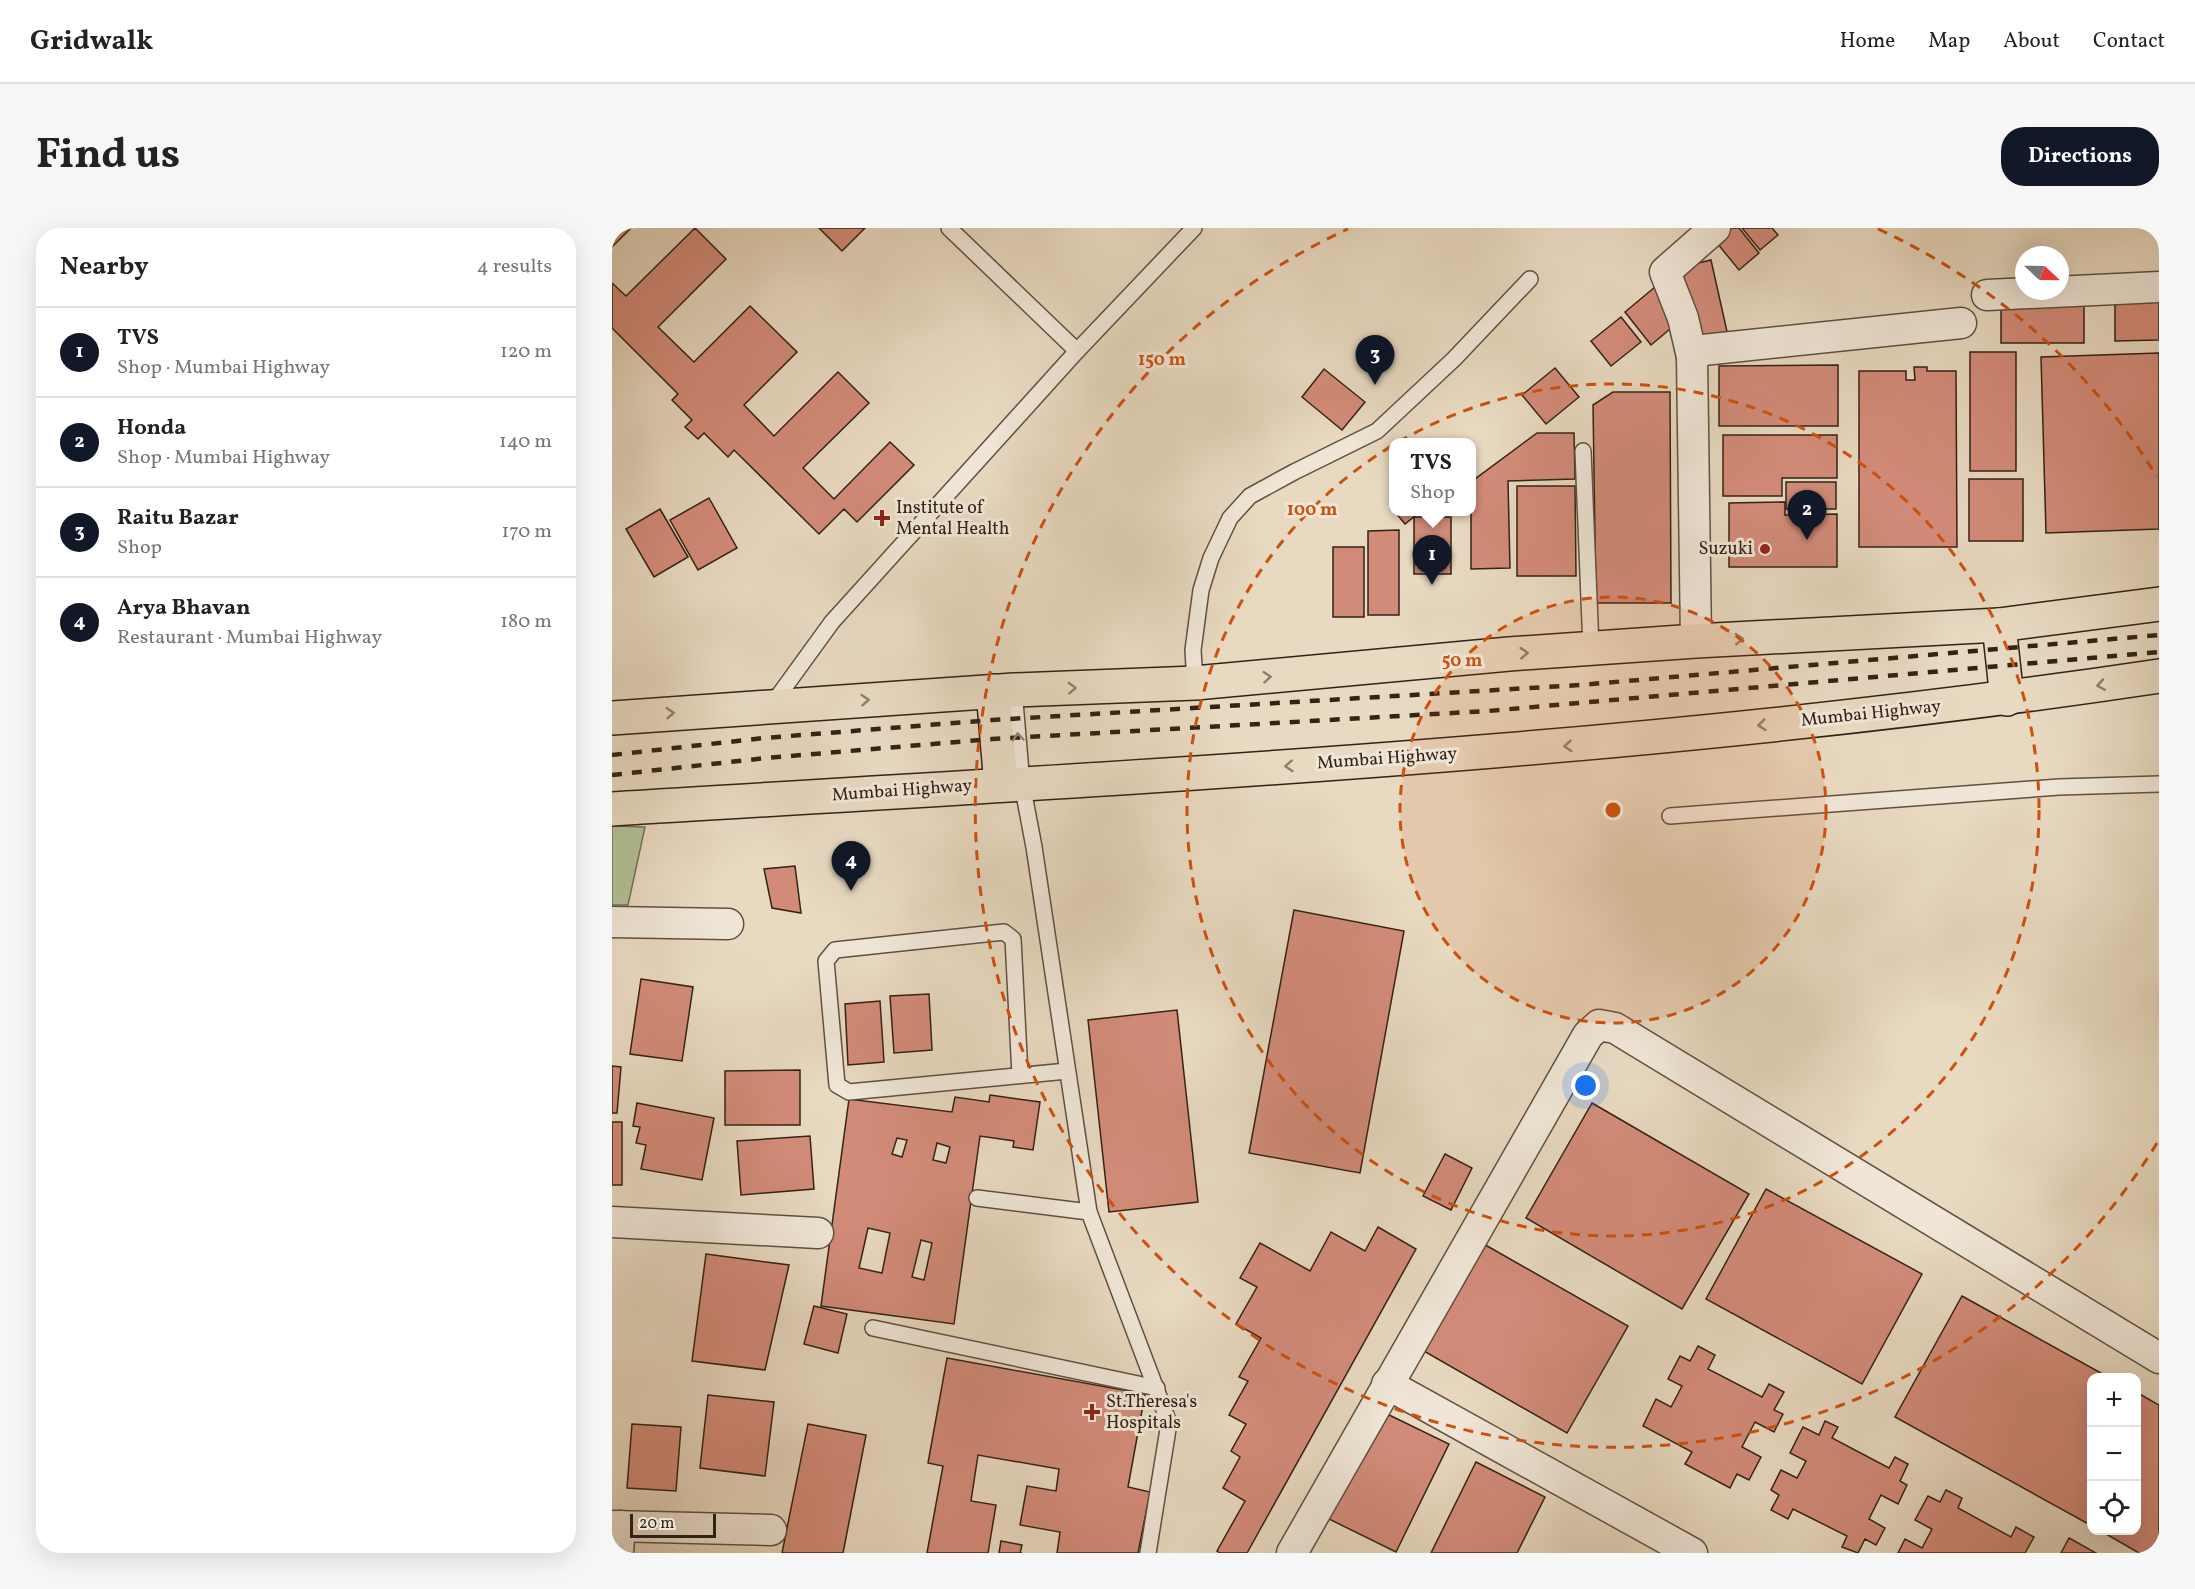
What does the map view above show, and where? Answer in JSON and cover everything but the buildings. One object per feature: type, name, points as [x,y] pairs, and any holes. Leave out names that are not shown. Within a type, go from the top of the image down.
[{"type":"highway","points":[[612,718],[1003,691],[1195,683],[1591,648],[1999,625],[2159,604]]},
{"type":"highway","points":[[1999,625],[2007,699]]},
{"type":"highway","name":"Mumbai Highway","points":[[612,809],[1585,744],[2007,699],[2159,676]]},
{"type":"highway","points":[[1003,691],[1012,784]]},
{"type":"street","points":[[1696,641],[1692,357],[1683,318],[1665,272],[1715,228]]},
{"type":"street","points":[[1987,295],[2159,287]]},
{"type":"street","points":[[1692,357],[1703,350],[1961,323]]},
{"type":"street","points":[[612,922],[728,924]]},
{"type":"street","points":[[1292,1553],[1588,1035],[1599,1025],[1614,1028],[2159,1358]]},
{"type":"street","points":[[612,1222],[818,1233]]},
{"type":"street","points":[[1387,1384],[1692,1553]]},
{"type":"street","points":[[616,1535],[771,1530]]},
{"type":"lane","points":[[949,228],[1077,351]]},
{"type":"lane","points":[[771,706],[832,622],[1077,351],[1194,228]]},
{"type":"lane","points":[[1195,683],[1193,650],[1202,590],[1211,558],[1230,518],[1250,496],[1377,431],[1454,360],[1530,279]]},
{"type":"lane","points":[[1583,451],[1591,648]]},
{"type":"lane","points":[[1012,784],[1034,847],[1089,1212],[1169,1423],[1148,1553]]},
{"type":"lane","points":[[1670,816],[2059,788],[2159,784]]},
{"type":"lane","points":[[1020,1075],[1013,939],[1004,933],[835,950],[826,961],[837,1085],[849,1092],[1067,1071]]},
{"type":"lane","points":[[978,1198],[1089,1212]]},
{"type":"lane","points":[[873,1328],[1157,1388]]},
{"type":"green space","points":[[612,826],[645,827],[628,905],[612,905]]},
{"type":"railway","points":[[612,755],[764,738],[992,720],[1580,685],[2159,635]]},
{"type":"railway","points":[[612,775],[766,758],[992,739],[1488,711],[2159,652]]},
{"type":"place","name":"Raitu Bazar","points":[[1375,385]]},
{"type":"place","name":"Institute of Mental Health","points":[[882,518]]},
{"type":"place","name":"Honda","points":[[1807,540]]},
{"type":"place","name":"Suzuki","points":[[1765,549]]},
{"type":"place","name":"TVS","points":[[1432,585]]},
{"type":"place","name":"Arya Bhavan","points":[[851,891]]},
{"type":"place","name":"St.Theresa's Hospitals","points":[[1092,1412]]}]
